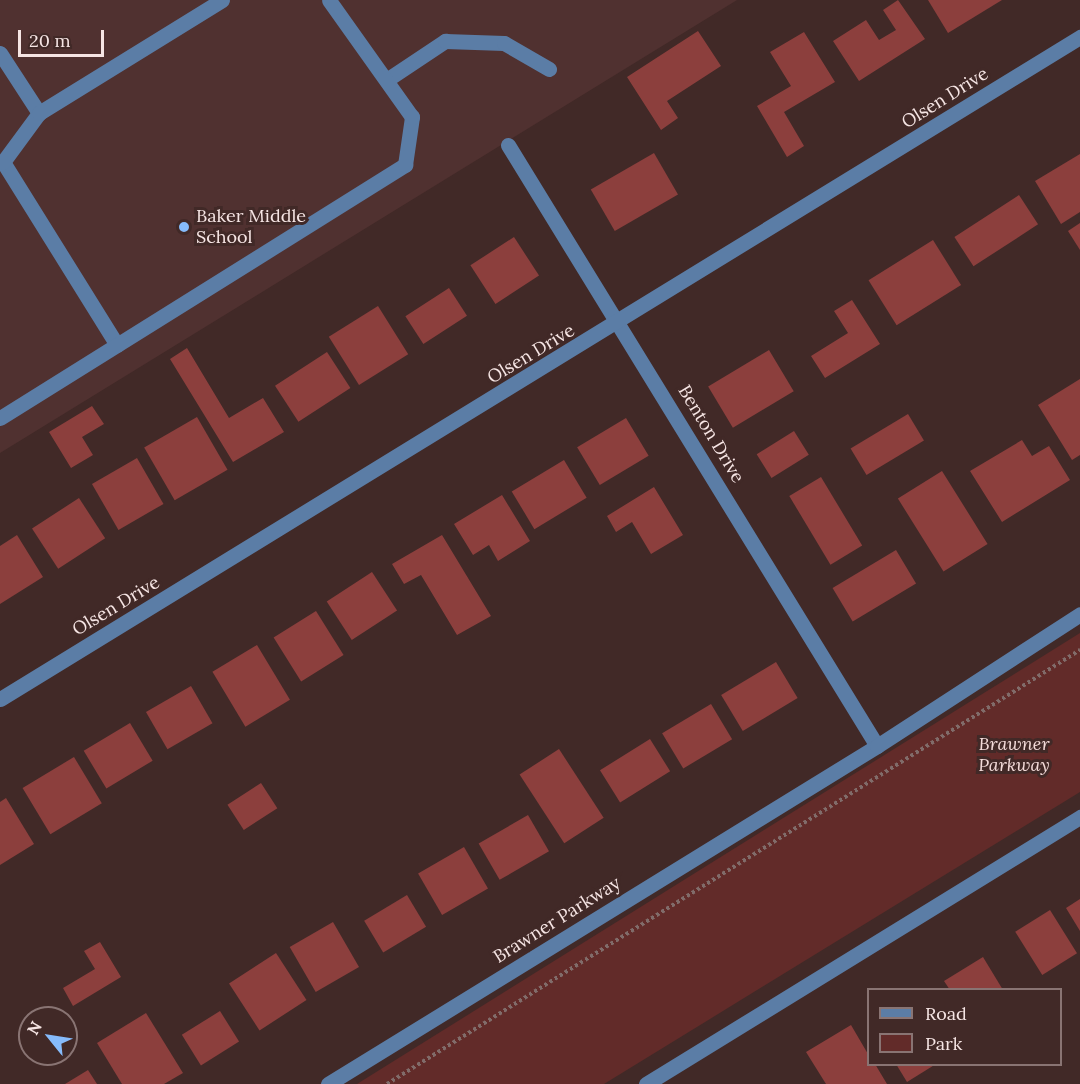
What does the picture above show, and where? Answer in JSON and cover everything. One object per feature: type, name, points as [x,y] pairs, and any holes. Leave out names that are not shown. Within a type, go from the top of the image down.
[{"type":"street","points":[[117,345],[3,162],[39,113],[222,0]]},
{"type":"street","points":[[0,418],[405,165],[412,117],[388,79],[329,0]]},
{"type":"street","name":"Olsen Drive","points":[[0,699],[621,322],[1080,37]]},
{"type":"street","points":[[388,79],[445,41],[504,43],[549,69]]},
{"type":"street","points":[[0,53],[39,113]]},
{"type":"street","name":"Benton Drive","points":[[508,145],[621,322],[877,746]]},
{"type":"street","name":"Brawner Parkway","points":[[328,1084],[877,746],[1080,614]]},
{"type":"street","points":[[646,1084],[1080,817]]},
{"type":"path","points":[[387,1084],[1080,650]]},
{"type":"shaded area","name":"Baker Middle School","points":[[0,0],[737,0],[0,453]]},
{"type":"green space","name":"Brawner Parkway","points":[[1080,633],[1080,792],[604,1084],[357,1084]]},
{"type":"building","points":[[898,0],[925,39],[859,81],[833,41],[866,20],[879,40],[896,30],[883,10]]},
{"type":"building","points":[[928,0],[1002,0],[948,33]]},
{"type":"building","points":[[698,31],[721,66],[667,101],[678,118],[661,130],[627,77]]},
{"type":"building","points":[[804,32],[835,82],[784,112],[804,146],[787,157],[757,106],[791,86],[770,52]]},
{"type":"building","points":[[654,153],[678,195],[615,231],[591,190]]},
{"type":"building","points":[[1080,154],[1080,212],[1061,224],[1035,181]]},
{"type":"building","points":[[1019,195],[1038,224],[973,266],[954,237]]},
{"type":"building","points":[[1080,223],[1080,250],[1068,231]]},
{"type":"building","points":[[514,237],[539,276],[495,304],[470,265]]},
{"type":"building","points":[[933,240],[961,285],[897,325],[869,280]]},
{"type":"building","points":[[449,288],[467,316],[423,344],[405,316]]},
{"type":"building","points":[[852,300],[880,344],[825,378],[811,356],[848,333],[834,311]]},
{"type":"building","points":[[378,306],[408,354],[359,385],[329,337]]},
{"type":"building","points":[[187,348],[229,418],[263,398],[284,432],[233,462],[170,359]]},
{"type":"building","points":[[769,350],[794,391],[733,428],[708,387]]},
{"type":"building","points":[[327,352],[350,388],[298,422],[275,386]]},
{"type":"building","points":[[1080,379],[1080,455],[1072,460],[1038,405]]},
{"type":"building","points":[[92,406],[104,424],[82,437],[93,455],[71,468],[49,432]]},
{"type":"building","points":[[908,414],[924,441],[867,475],[851,449]]},
{"type":"building","points":[[197,417],[228,470],[175,500],[144,448]]},
{"type":"building","points":[[626,418],[649,456],[600,485],[577,447]]},
{"type":"building","points":[[794,431],[809,455],[772,478],[757,454]]},
{"type":"building","points":[[1022,440],[1032,456],[1049,446],[1070,480],[1002,522],[970,471]]},
{"type":"building","points":[[137,458],[164,504],[118,530],[92,484]]},
{"type":"building","points":[[564,460],[587,498],[534,529],[512,491]]},
{"type":"building","points":[[942,471],[988,544],[943,571],[898,499]]},
{"type":"building","points":[[821,477],[862,546],[830,565],[789,496]]},
{"type":"building","points":[[654,487],[683,535],[651,554],[632,522],[616,532],[607,516]]},
{"type":"building","points":[[502,495],[530,541],[498,561],[489,545],[473,555],[454,524]]},
{"type":"building","points":[[79,498],[105,538],[58,569],[32,528]]},
{"type":"building","points":[[17,535],[43,577],[0,604],[0,546]]},
{"type":"building","points":[[442,535],[491,616],[457,635],[421,575],[404,584],[392,564]]},
{"type":"building","points":[[896,550],[916,583],[853,622],[833,588]]},
{"type":"building","points":[[372,572],[397,611],[352,640],[327,601]]},
{"type":"building","points":[[316,611],[344,655],[301,682],[274,637]]},
{"type":"building","points":[[257,645],[290,700],[245,727],[212,672]]},
{"type":"building","points":[[776,662],[798,698],[743,731],[721,695]]},
{"type":"building","points":[[191,686],[212,723],[167,749],[146,712]]},
{"type":"building","points":[[711,704],[732,739],[683,769],[662,733]]},
{"type":"building","points":[[130,723],[153,761],[106,789],[84,751]]},
{"type":"building","points":[[650,739],[670,771],[620,802],[600,770]]},
{"type":"building","points":[[559,749],[604,818],[564,843],[520,775]]},
{"type":"building","points":[[74,757],[102,803],[50,834],[23,788]]},
{"type":"building","points":[[261,783],[277,808],[244,830],[227,805]]},
{"type":"building","points":[[6,798],[34,844],[0,865],[0,802]]},
{"type":"building","points":[[528,815],[549,851],[500,880],[479,844]]},
{"type":"building","points":[[464,847],[488,889],[442,915],[418,874]]},
{"type":"building","points":[[407,895],[426,927],[383,952],[364,921]]},
{"type":"building","points":[[1080,899],[1080,931],[1066,908]]},
{"type":"building","points":[[1050,910],[1077,953],[1042,975],[1015,932]]},
{"type":"building","points":[[333,922],[359,967],[316,992],[290,947]]},
{"type":"building","points":[[100,942],[121,977],[73,1006],[63,988],[95,969],[84,951]]},
{"type":"building","points":[[276,953],[306,1000],[260,1030],[229,983]]},
{"type":"building","points":[[983,957],[1002,988],[949,988],[944,981]]},
{"type":"building","points":[[220,1011],[239,1042],[201,1065],[182,1035]]},
{"type":"building","points":[[146,1013],[183,1073],[164,1084],[122,1084],[97,1043]]},
{"type":"building","points":[[851,1025],[867,1052],[867,1066],[876,1066],[887,1084],[826,1084],[806,1052]]},
{"type":"building","points":[[897,1066],[933,1066],[907,1082]]},
{"type":"building","points":[[88,1070],[97,1084],[65,1084]]},
{"type":"place","name":"Baker Middle School","points":[[184,227]]}]
